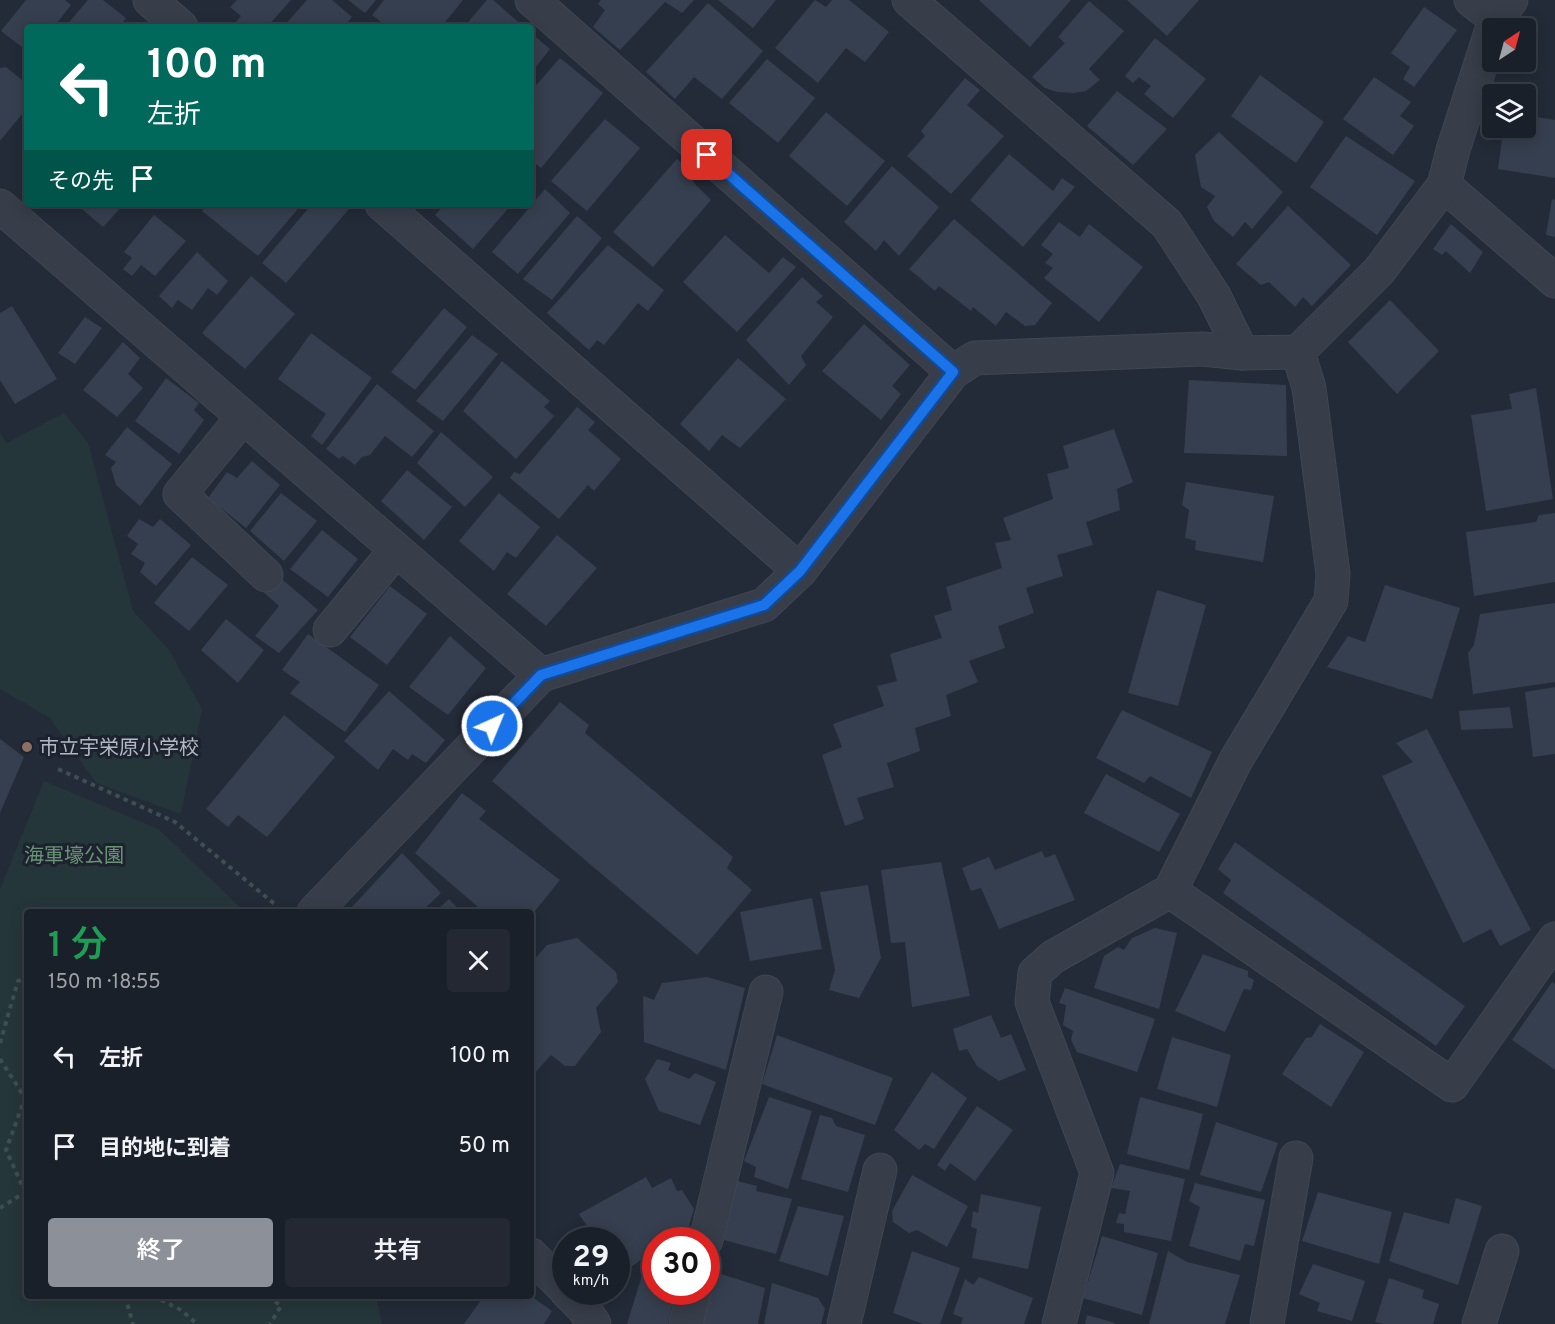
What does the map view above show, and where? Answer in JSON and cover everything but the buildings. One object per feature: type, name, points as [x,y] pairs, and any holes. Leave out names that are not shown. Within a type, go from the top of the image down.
[{"type":"street","points":[[150,0],[178,24]]},
{"type":"street","points":[[532,0],[953,372]]},
{"type":"street","points":[[909,0],[1167,224],[1214,296],[1242,352]]},
{"type":"street","points":[[317,909],[541,675],[764,605],[800,571],[953,372],[975,358],[1202,349],[1298,352],[1379,271],[1444,185],[1493,15]]},
{"type":"street","points":[[1444,185],[1555,281]]},
{"type":"street","points":[[0,206],[541,675]]},
{"type":"street","points":[[385,207],[800,571]]},
{"type":"street","points":[[1059,1324],[1097,1173],[1032,1002],[1035,973],[1053,957],[1170,891],[1236,760],[1331,601],[1333,574],[1309,388],[1298,352]]},
{"type":"street","points":[[243,417],[180,494],[266,575]]},
{"type":"street","points":[[330,630],[396,550]]},
{"type":"street","points":[[1170,891],[1452,1085],[1555,939]]},
{"type":"street","points":[[709,1227],[766,992]]},
{"type":"street","points":[[1268,1324],[1296,1158]]},
{"type":"street","points":[[844,1324],[880,1170]]},
{"type":"street","points":[[1479,1324],[1502,1251]]},
{"type":"street","points":[[534,1259],[575,1308]]},
{"type":"street","points":[[686,1324],[691,1305]]},
{"type":"path","points":[[58,770],[175,822],[281,909]]},
{"type":"path","points":[[0,1043],[18,981],[24,979]]},
{"type":"path","points":[[0,1059],[24,1096]]},
{"type":"path","points":[[24,1101],[6,1150],[24,1189]]},
{"type":"path","points":[[0,1208],[24,1194]]},
{"type":"path","points":[[126,1299],[133,1324]]},
{"type":"path","points":[[159,1299],[181,1310],[198,1324]]},
{"type":"path","points":[[270,1324],[281,1306],[272,1299]]},
{"type":"green space","points":[[64,413],[88,443],[133,611],[169,650],[202,709],[181,814],[96,783],[50,718],[0,689],[0,433],[7,443]]},
{"type":"green space","name":"海軍壕公園","points":[[44,781],[158,829],[242,909],[24,909],[24,1299],[377,1299],[382,1324],[0,1324],[0,889]]},
{"type":"place","name":"市立宇栄原小学校","points":[[27,747]]},
{"type":"route","points":[[492,726],[541,675],[764,605],[800,571],[953,372],[707,155]]}]
